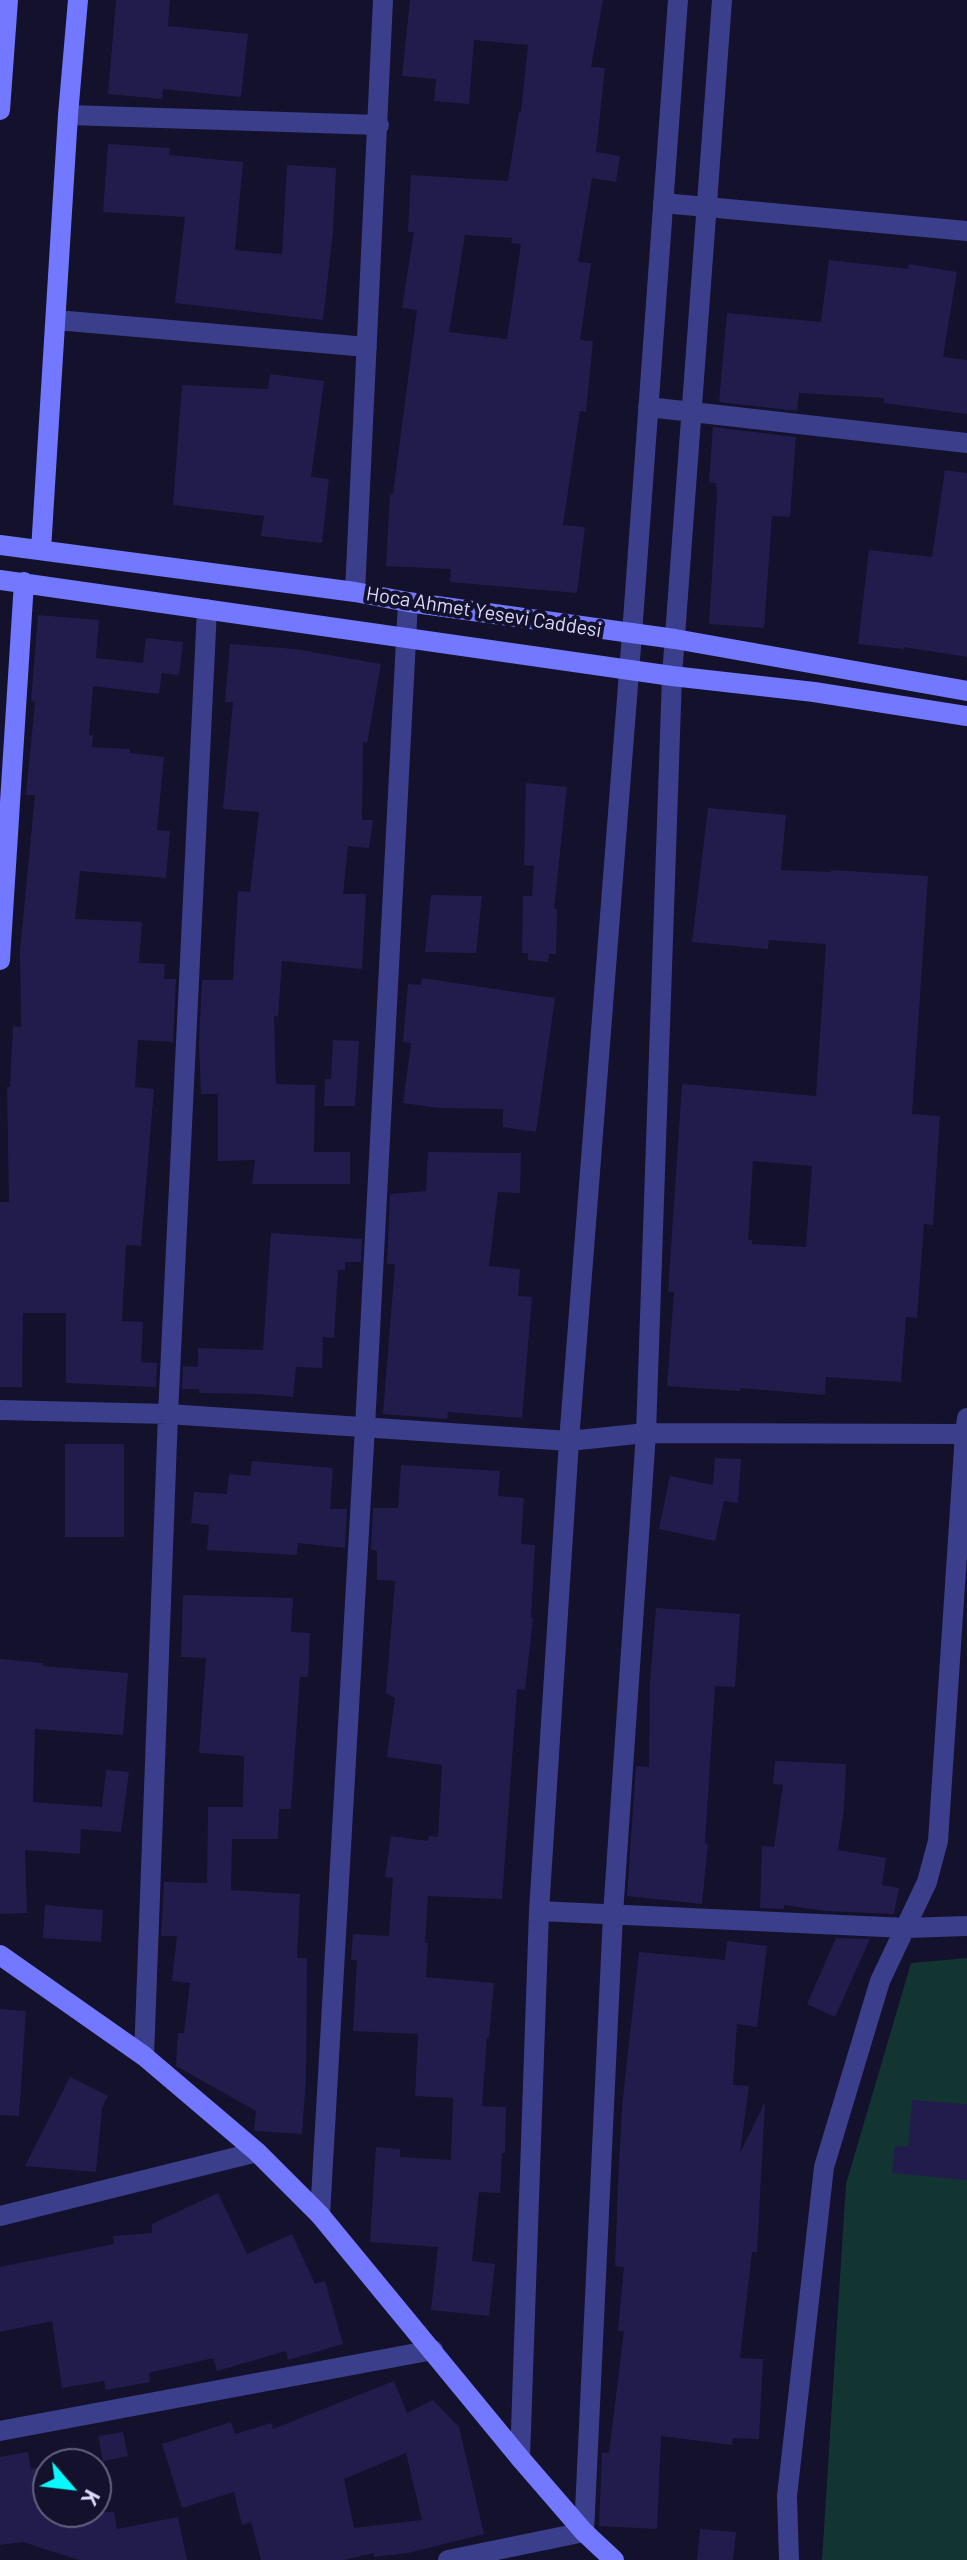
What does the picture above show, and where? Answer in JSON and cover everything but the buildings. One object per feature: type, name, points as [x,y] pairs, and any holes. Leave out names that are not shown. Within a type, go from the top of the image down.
[{"type":"street","points":[[0,108],[8,0]]},
{"type":"street","points":[[41,550],[78,0]]},
{"type":"street","points":[[355,592],[383,0]]},
{"type":"street","points":[[520,2458],[539,1911],[569,1441],[678,0]]},
{"type":"street","points":[[584,2532],[613,1914],[646,1433],[672,676],[722,0]]},
{"type":"street","points":[[68,115],[379,125]]},
{"type":"street","points":[[663,203],[967,231]]},
{"type":"street","points":[[56,320],[367,347]]},
{"type":"street","points":[[648,407],[967,443]]},
{"type":"street","name":"Hoca Ahmet Yesevi Caddesi","points":[[0,545],[355,592],[675,639],[967,691]]},
{"type":"street","name":"Hoca Ahmet Yesevi Caddesi","points":[[0,580],[672,676],[814,692],[967,716]]},
{"type":"street","points":[[0,960],[4,794],[24,582]]},
{"type":"street","points":[[320,2215],[408,602]]},
{"type":"street","points":[[144,2056],[168,1414],[207,609]]},
{"type":"street","points":[[0,1410],[168,1414],[569,1441],[646,1433],[966,1426],[938,1841],[927,1882],[880,1981],[824,2167],[787,2496],[789,2560]]},
{"type":"street","points":[[539,1911],[906,1928],[967,1926]]},
{"type":"street","points":[[0,1955],[144,2056],[257,2152],[320,2215],[520,2458],[584,2532],[614,2560]]},
{"type":"street","points":[[0,2216],[257,2152]]},
{"type":"street","points":[[0,2431],[433,2350]]},
{"type":"street","points":[[448,2560],[513,2554],[584,2532]]},
{"type":"green space","points":[[967,1958],[967,2560],[822,2560],[846,2184],[911,1963]]}]
